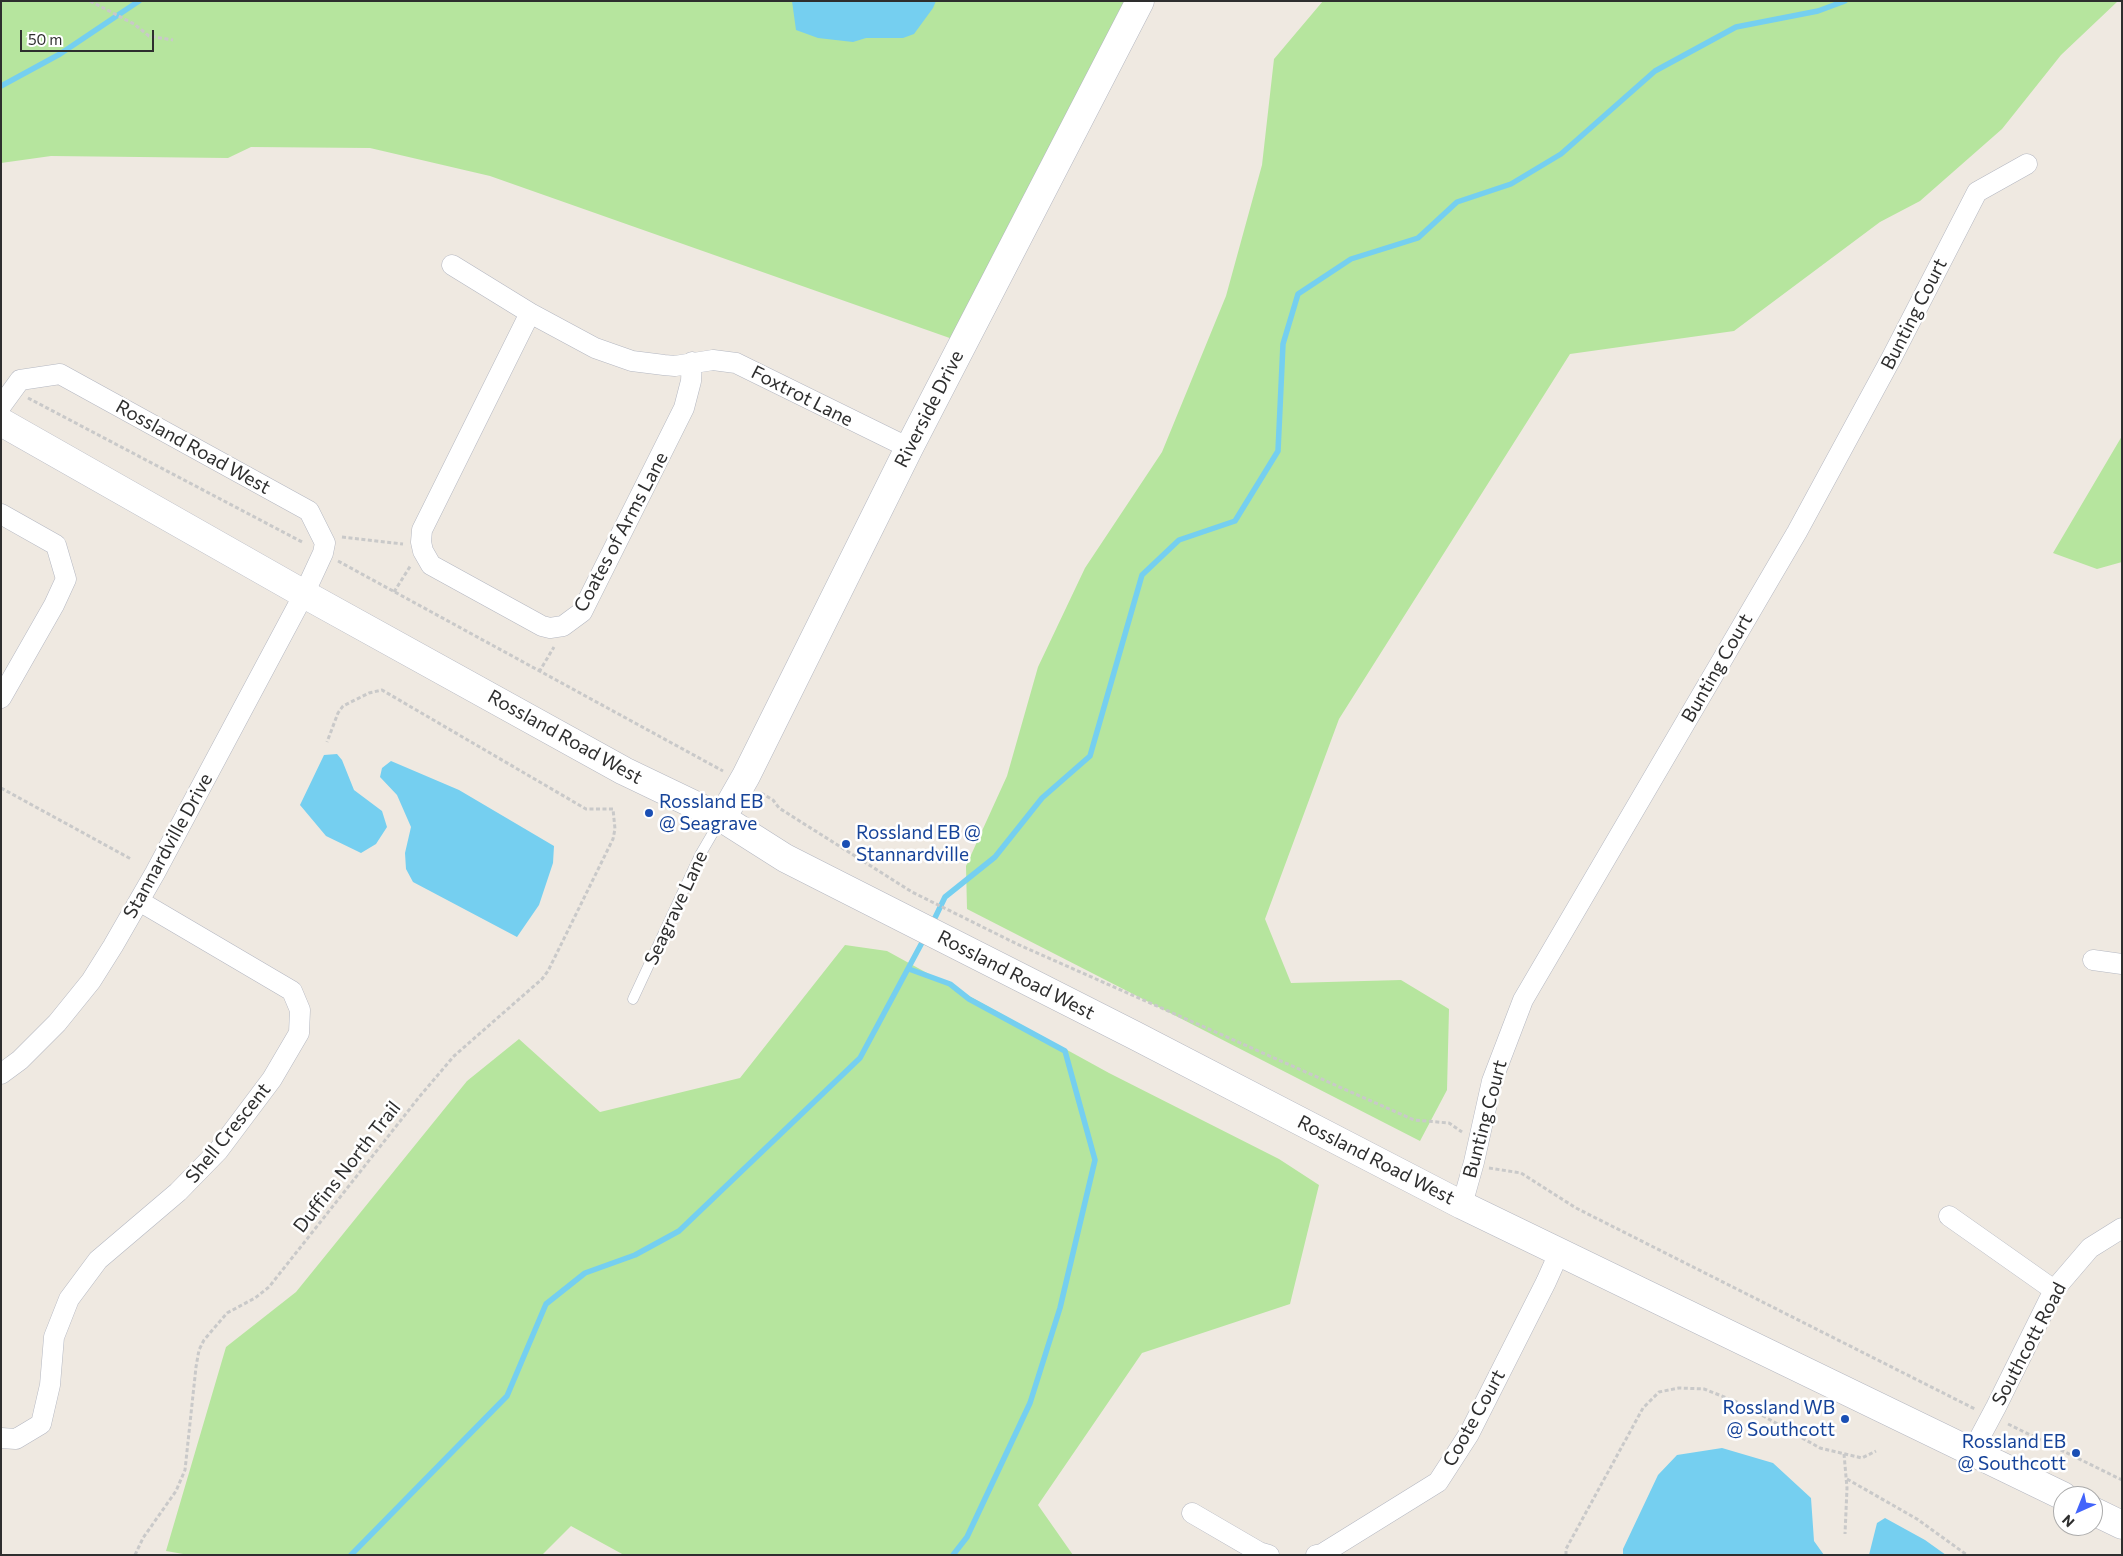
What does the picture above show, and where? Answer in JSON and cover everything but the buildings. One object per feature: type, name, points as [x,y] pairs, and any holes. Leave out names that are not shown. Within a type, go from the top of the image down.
[{"type":"main road","name":"Riverside Drive","points":[[722,818],[743,781],[908,448],[1140,1]]},
{"type":"main road","name":"Rossland Road West","points":[[1,422],[304,594],[624,771],[722,818],[785,858],[1462,1205],[2053,1491]]},
{"type":"main road","points":[[2103,1516],[2122,1525]]},
{"type":"street","name":"Bunting Court","points":[[1462,1205],[1474,1162],[1492,1081],[1523,1000],[1797,532],[1892,357],[1977,192],[2027,164]]},
{"type":"street","points":[[452,265],[530,313],[595,348],[632,361],[675,366],[692,362]]},
{"type":"street","points":[[422,547],[422,530],[530,313]]},
{"type":"street","name":"Foxtrot Lane","points":[[692,362],[713,360],[736,363],[908,448]]},
{"type":"street","name":"Coates of Arms Lane","points":[[422,547],[431,565],[542,626],[550,628],[563,626],[575,619],[582,612],[684,408],[691,382],[692,362]]},
{"type":"street","name":"Rossland Road West","points":[[1,406],[20,380],[60,374],[309,510],[322,544]]},
{"type":"street","points":[[1,514],[56,545],[66,579],[54,605],[1,698]]},
{"type":"street","points":[[304,594],[322,544]]},
{"type":"street","name":"Stannardville Drive","points":[[1,1074],[20,1060],[57,1023],[91,981],[139,901],[304,594]]},
{"type":"street","name":"Shell Crescent","points":[[1,1438],[16,1439],[41,1424],[50,1385],[54,1336],[70,1299],[98,1260],[178,1192],[218,1151],[272,1079],[299,1032],[300,1010],[292,991],[139,901]]},
{"type":"street","points":[[2093,960],[2122,964]]},
{"type":"street","points":[[1949,1216],[2054,1290]]},
{"type":"street","name":"Southcott Road","points":[[1972,1452],[2054,1290],[2090,1248],[2122,1228]]},
{"type":"street","name":"Coote Court","points":[[1316,1555],[1322,1554],[1438,1482],[1469,1434],[1546,1282],[1559,1252]]},
{"type":"street","points":[[1192,1513],[1259,1552],[1269,1555]]},
{"type":"lane","name":"Seagrave Lane","points":[[633,999],[700,855],[722,818]]},
{"type":"path","points":[[90,1],[134,24],[149,36],[173,40]]},
{"type":"path","points":[[13,390],[322,544],[743,781],[773,800],[779,808],[912,892],[1017,944],[1414,1120],[1449,1123],[1466,1135]]},
{"type":"path","points":[[322,544],[422,547]]},
{"type":"path","name":"Duffins North Trail","points":[[135,1555],[143,1538],[176,1491],[185,1470],[196,1367],[199,1350],[204,1340],[227,1313],[255,1298],[269,1287],[420,1096],[454,1056],[542,980],[613,839],[615,829],[613,809],[586,809],[382,690],[369,693],[344,706],[338,713],[327,742]]},
{"type":"path","points":[[1,788],[131,859]]},
{"type":"path","points":[[1474,1162],[1488,1168],[1520,1173],[1591,1216],[2122,1480]]},
{"type":"path","points":[[1566,1555],[1566,1549],[1643,1408],[1659,1392],[1679,1388],[1704,1389],[1742,1404],[1820,1448],[1862,1458],[1876,1451]]},
{"type":"path","points":[[1844,1454],[1847,1479],[1845,1534]]},
{"type":"path","points":[[1847,1479],[1918,1519],[1966,1555]]},
{"type":"green space","points":[[1,1],[1127,1],[961,342],[490,176],[370,148],[251,147],[228,158],[51,156],[1,163]]},
{"type":"green space","points":[[1323,1],[2118,1],[2061,55],[2002,129],[1920,201],[1880,222],[1734,331],[1570,354],[1339,719],[1265,919],[1291,983],[1401,980],[1449,1009],[1447,1090],[1420,1141],[967,909],[966,866],[1007,776],[1038,667],[1085,568],[1162,452],[1226,296],[1262,165],[1274,59]]},
{"type":"green space","points":[[2122,436],[2122,562],[2097,569],[2053,553]]},
{"type":"green space","points":[[845,945],[887,951],[1109,1073],[1279,1159],[1319,1185],[1290,1304],[1142,1353],[1038,1505],[1073,1555],[624,1555],[571,1526],[542,1555],[189,1555],[166,1551],[226,1347],[296,1292],[467,1081],[519,1039],[600,1112],[740,1078]]},
{"type":"water","points":[[792,1],[936,1],[914,34],[903,38],[866,38],[853,42],[818,38],[796,30]]},
{"type":"water","points":[[337,754],[342,760],[354,790],[382,811],[387,827],[376,844],[361,853],[326,836],[300,805],[324,755]]},
{"type":"water","points":[[391,761],[459,790],[554,846],[553,863],[539,905],[517,937],[413,882],[406,869],[405,853],[411,827],[397,795],[380,777],[382,768]]},
{"type":"water","points":[[1722,1448],[1773,1463],[1811,1498],[1814,1541],[1824,1555],[1623,1555],[1623,1549],[1658,1475],[1677,1455]]},
{"type":"water","points":[[1885,1518],[1925,1540],[1946,1555],[1869,1555],[1877,1523]]},
{"type":"waterway","points":[[1,86],[60,54],[139,1]]},
{"type":"waterway","points":[[932,924],[945,897],[995,857],[1042,798],[1090,756],[1142,575],[1179,540],[1235,521],[1278,451],[1283,344],[1298,294],[1351,259],[1418,238],[1457,202],[1511,184],[1561,154],[1655,71],[1736,27],[1818,11],[1845,1]]},
{"type":"waterway","points":[[351,1555],[507,1396],[546,1304],[585,1273],[635,1255],[679,1231],[860,1058],[925,937]]},
{"type":"waterway","points":[[909,969],[950,984],[969,999],[1065,1051],[1095,1160],[1060,1308],[1030,1403],[967,1537],[953,1555]]},
{"type":"place","name":"Rossland EB @ Seagrave","points":[[649,813]]},
{"type":"place","name":"Rossland EB @ Stannardville","points":[[846,844]]},
{"type":"place","name":"Rossland WB @ Southcott","points":[[1845,1419]]},
{"type":"place","name":"Rossland EB @ Southcott","points":[[2076,1453]]}]
